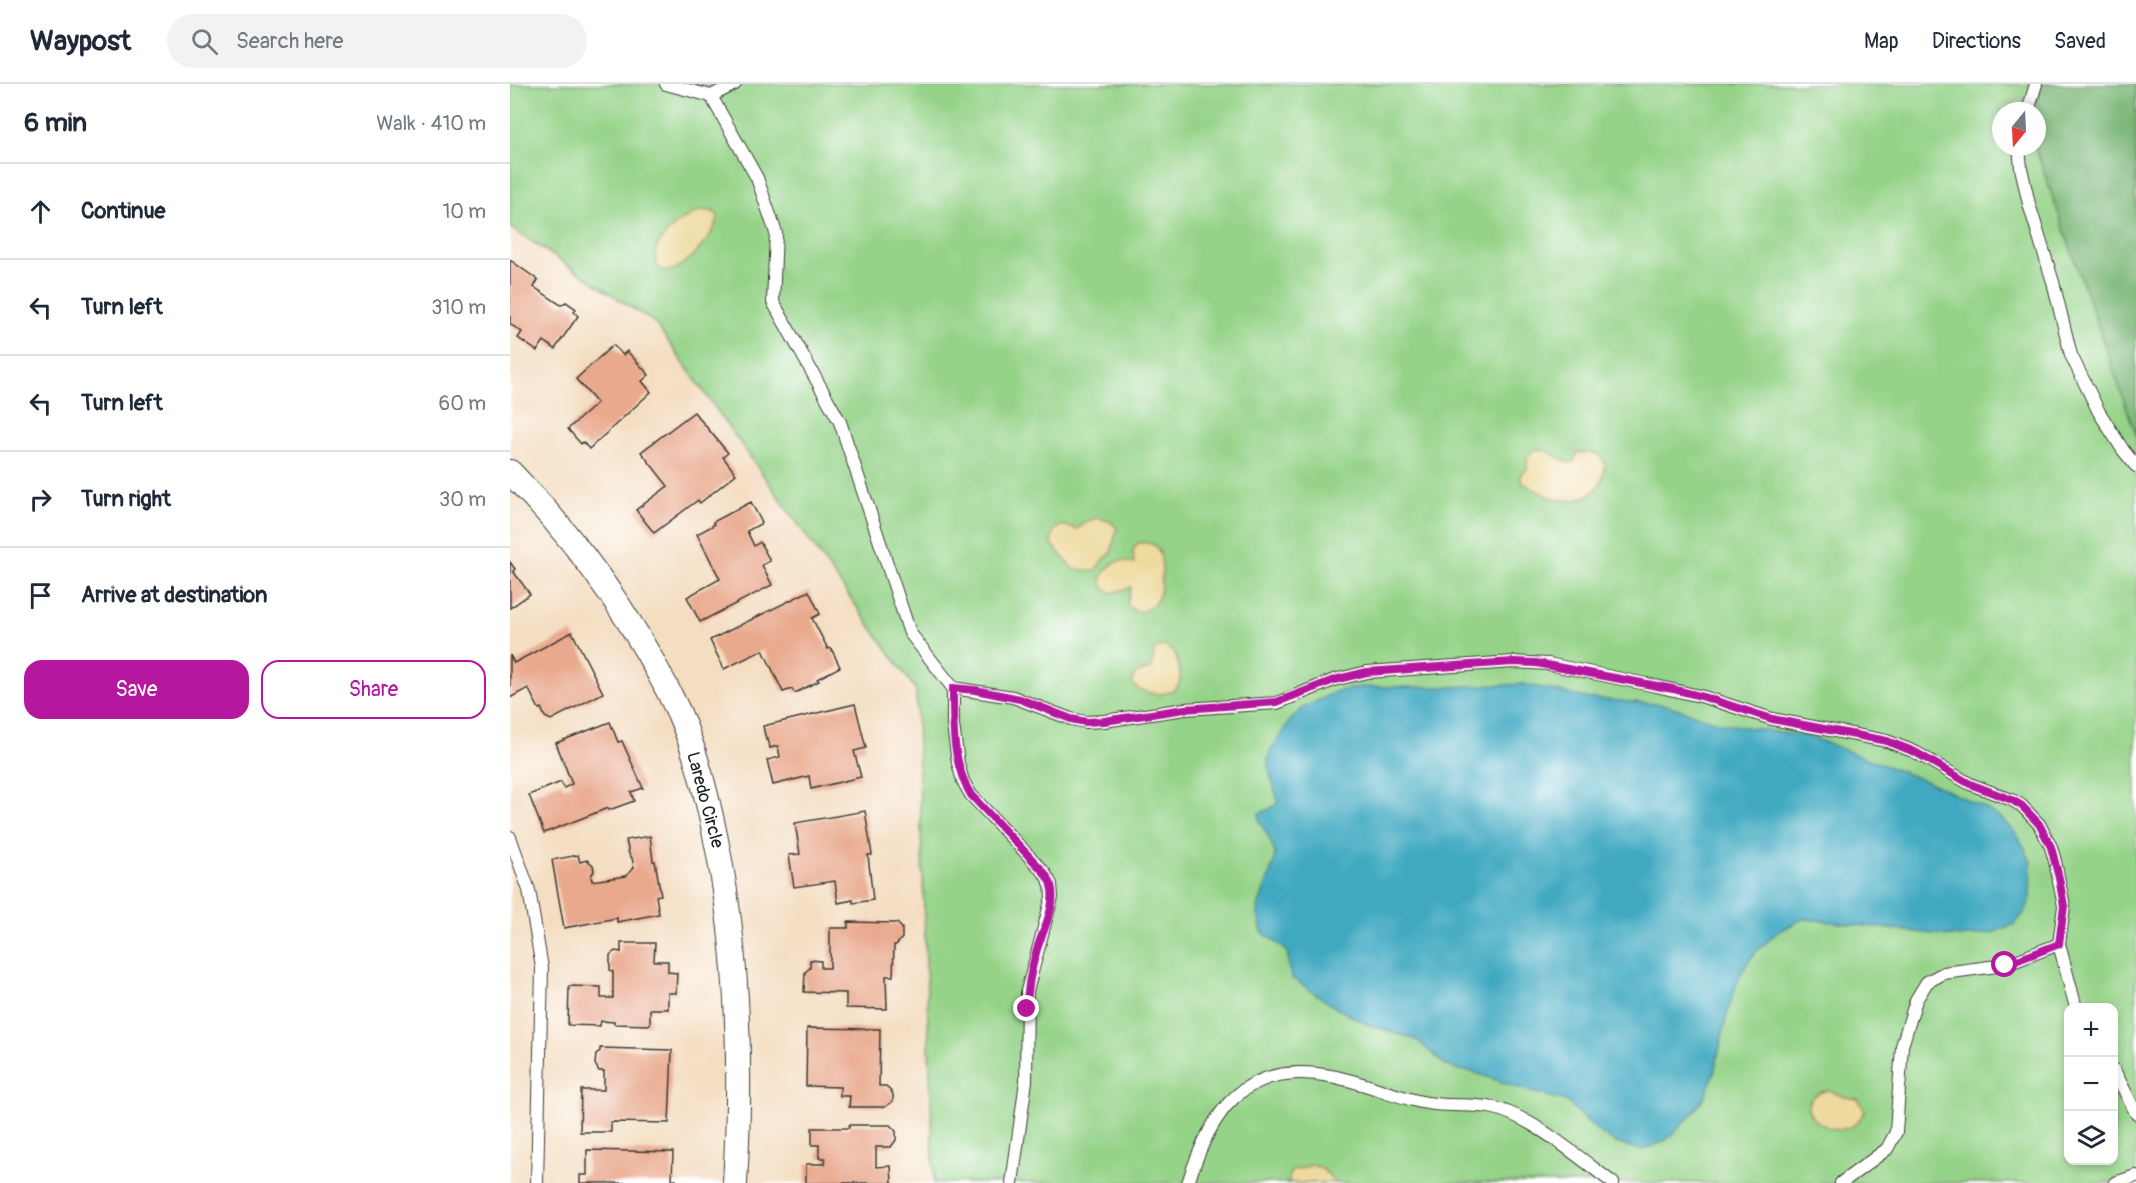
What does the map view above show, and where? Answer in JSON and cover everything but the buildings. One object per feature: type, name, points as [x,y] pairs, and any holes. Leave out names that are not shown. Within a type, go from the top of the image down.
[{"type":"street","name":"Laredo Circle","points":[[510,472],[579,548],[631,625],[679,714],[707,794],[725,881],[735,967],[740,1093],[735,1183]]},
{"type":"lane","points":[[666,84],[711,96],[735,84]]},
{"type":"lane","points":[[2031,102],[2036,84]]},
{"type":"lane","points":[[711,96],[757,178],[776,233],[773,302],[840,422],[910,633],[953,688],[953,725],[958,764],[963,781],[971,795],[1044,872],[1051,884],[1052,897],[1047,921],[1037,948],[1027,991],[1026,1081],[1012,1183]]},
{"type":"lane","points":[[2020,156],[2029,204],[2053,282],[2071,355],[2099,412],[2136,466]]},
{"type":"lane","points":[[953,688],[1013,697],[1063,717],[1086,722],[1124,719],[1185,709],[1277,702],[1334,680],[1367,672],[1513,662],[1563,667],[1673,689],[1772,719],[1887,741],[1915,752],[1970,784],[2001,794],[2022,806],[2039,824],[2051,847],[2064,906],[2059,944],[2075,1003]]},
{"type":"lane","points":[[510,837],[529,890],[542,968],[537,1183]]},
{"type":"lane","points":[[1841,1183],[1887,1149],[1896,1132],[1902,1047],[1916,1000],[1927,982],[1944,973],[2005,965],[2059,944]]},
{"type":"lane","points":[[1188,1183],[1201,1148],[1230,1100],[1241,1090],[1260,1079],[1301,1073],[1332,1076],[1430,1104],[1476,1105],[1505,1111],[1535,1126],[1613,1183]]},
{"type":"lane","points":[[2118,1078],[2136,1113]]},
{"type":"lane","points":[[2115,1183],[2136,1176]]},
{"type":"green space","points":[[510,84],[2136,84],[2136,1183],[934,1183],[916,690],[655,323],[510,227]]},
{"type":"green space","points":[[2040,84],[2136,84],[2136,435],[2038,156],[2046,156],[2046,102],[2037,102]]},
{"type":"sand","points":[[704,210],[714,212],[718,216],[717,223],[699,250],[674,269],[666,271],[658,267],[655,258],[656,249],[668,231],[686,217]]},
{"type":"sand","points":[[1536,449],[1545,450],[1569,463],[1574,462],[1577,453],[1580,452],[1599,454],[1605,464],[1599,484],[1593,492],[1586,496],[1567,500],[1547,496],[1522,483],[1520,475],[1527,469],[1527,457]]},
{"type":"sand","points":[[1098,518],[1110,521],[1117,528],[1111,553],[1095,571],[1073,569],[1051,543],[1053,532],[1061,525],[1077,529],[1090,520]]},
{"type":"sand","points":[[1138,543],[1155,546],[1160,554],[1162,565],[1161,587],[1157,601],[1149,608],[1140,611],[1127,604],[1131,587],[1112,593],[1106,590],[1101,581],[1105,571],[1114,563],[1121,561],[1134,563],[1133,550]]},
{"type":"sand","points":[[1165,646],[1175,653],[1178,663],[1180,681],[1177,687],[1172,691],[1158,694],[1142,691],[1132,682],[1135,674],[1152,668],[1154,651],[1157,647]]},
{"type":"sand","points":[[1828,1090],[1845,1097],[1858,1099],[1865,1111],[1857,1123],[1847,1128],[1835,1129],[1815,1119],[1809,1112],[1808,1104],[1814,1096]]},
{"type":"sand","points":[[1312,1165],[1321,1168],[1337,1183],[1289,1183],[1291,1171]]},
{"type":"water","points":[[1524,684],[1587,698],[1667,705],[1720,723],[1811,737],[1931,783],[1985,808],[2002,819],[2017,835],[2031,863],[2030,900],[2024,913],[2015,924],[1989,934],[1959,937],[1803,919],[1779,931],[1756,952],[1746,965],[1736,985],[1714,1074],[1704,1098],[1694,1112],[1663,1142],[1642,1150],[1618,1144],[1601,1134],[1566,1101],[1473,1072],[1458,1070],[1444,1064],[1417,1040],[1369,1025],[1338,1009],[1292,978],[1288,966],[1288,954],[1284,948],[1262,932],[1257,910],[1275,854],[1270,839],[1259,820],[1259,814],[1275,806],[1278,801],[1268,759],[1271,750],[1289,722],[1301,709],[1337,691],[1361,687]]},
{"type":"route","points":[[1027,1009],[1027,991],[1031,970],[1047,921],[1052,897],[1051,884],[1044,872],[971,795],[963,781],[958,764],[953,725],[953,688],[1020,699],[1063,717],[1086,722],[1131,718],[1185,709],[1277,702],[1344,676],[1367,672],[1513,662],[1536,663],[1673,689],[1772,719],[1887,741],[1915,752],[1970,784],[2012,800],[2030,814],[2045,835],[2055,861],[2064,906],[2059,944],[2005,965]]}]
